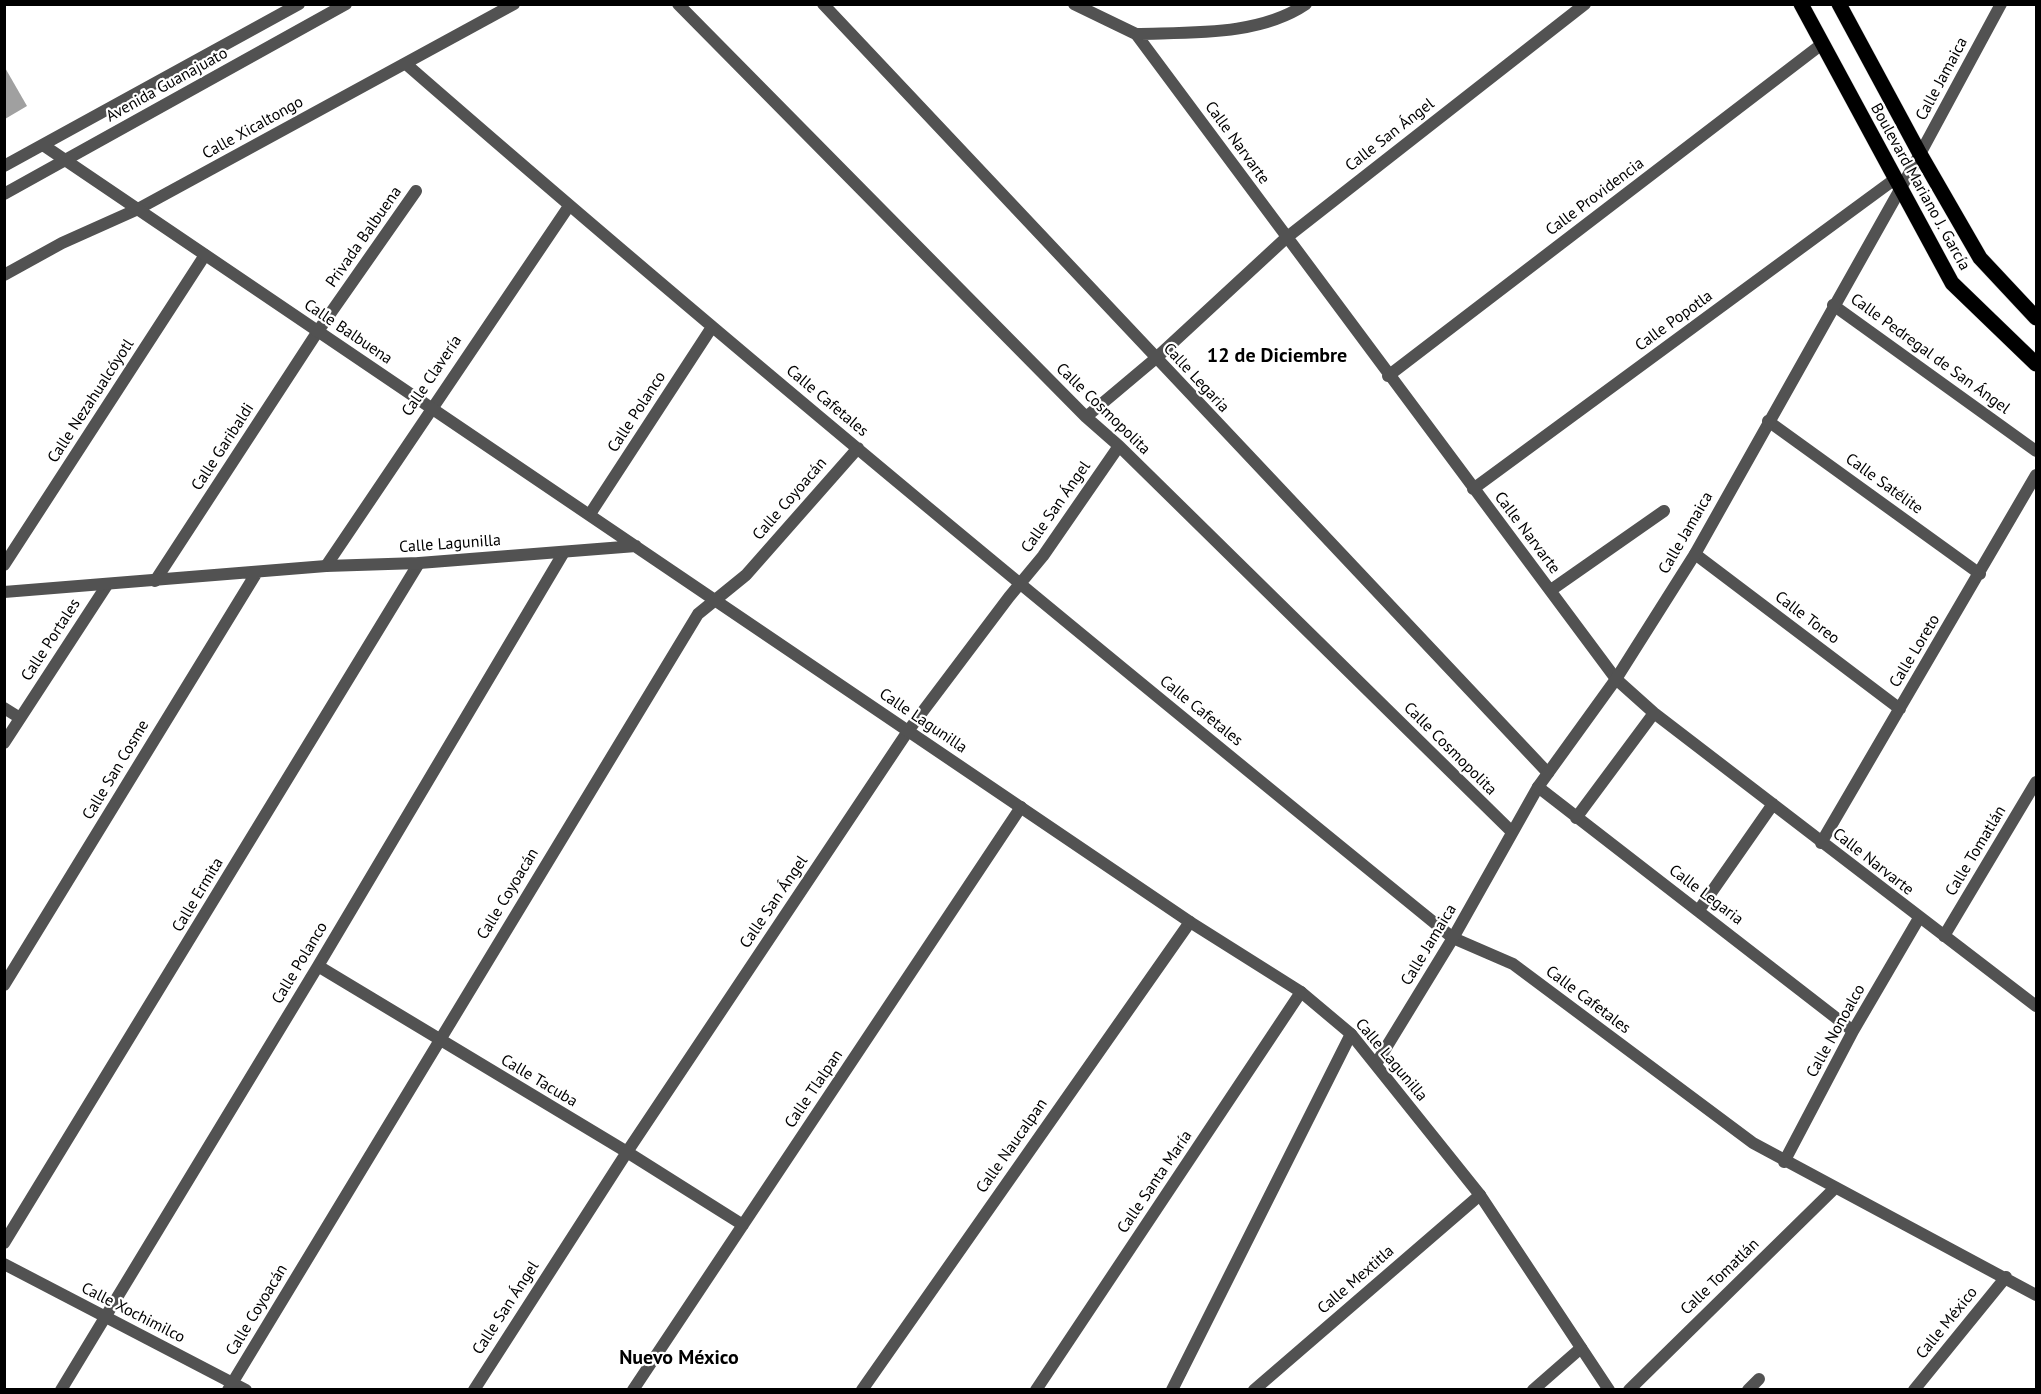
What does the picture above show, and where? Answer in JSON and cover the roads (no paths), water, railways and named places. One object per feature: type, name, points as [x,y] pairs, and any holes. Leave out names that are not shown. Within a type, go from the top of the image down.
[{"type":"main road","name":"Boulevard Mariano J. García","points":[[1801,4],[1952,283],[2037,364]]},
{"type":"main road","name":"Boulevard Mariano J. García","points":[[1839,4],[1920,154],[1980,258],[2037,318]]},
{"type":"street","name":"Avenida Guanajuato","points":[[4,166],[299,4]]},
{"type":"street","name":"Avenida Guanajuato","points":[[4,194],[346,4]]},
{"type":"street","name":"Calle Xicaltongo","points":[[4,275],[62,243],[138,209],[514,4]]},
{"type":"street","name":"Calle Cosmopolita","points":[[678,4],[1086,417],[1119,446],[1511,831]]},
{"type":"street","name":"Calle Legaria","points":[[823,4],[1155,359],[1548,773]]},
{"type":"street","name":"Calle Narvarte","points":[[1074,4],[1136,34],[1388,376],[1616,679],[1653,713],[1919,918],[2037,1005]]},
{"type":"street","points":[[1136,34],[1197,32],[1279,20],[1306,4]]},
{"type":"street","name":"Calle San Ángel","points":[[1086,417],[1155,359],[1286,238],[1585,4]]},
{"type":"street","name":"Calle Jamaica","points":[[1376,1064],[1453,938],[1511,831],[1538,787],[1616,679],[1695,554],[1833,305],[1897,184],[1920,154],[2001,4]]},
{"type":"street","name":"Calle Providencia","points":[[1388,376],[1822,44]]},
{"type":"street","name":"Calle Cafetales","points":[[406,64],[569,206],[1020,586],[1453,938],[1513,964],[1753,1143],[1784,1162],[2037,1295]]},
{"type":"street","name":"Calle Balbuena","points":[[42,145],[636,546]]},
{"type":"street","name":"Calle Popotla","points":[[1473,489],[1897,184]]},
{"type":"street","name":"Privada Balbuena","points":[[318,331],[416,191]]},
{"type":"street","name":"Calle Clavería","points":[[326,566],[430,407],[569,206]]},
{"type":"street","name":"Calle Nezahualcóyotl","points":[[4,565],[205,255]]},
{"type":"street","name":"Calle Pedregal de San Ángel","points":[[1833,305],[2037,451]]},
{"type":"street","name":"Calle Polanco","points":[[590,514],[712,327]]},
{"type":"street","name":"Calle Garibaldi","points":[[155,581],[318,331]]},
{"type":"street","name":"Calle Satélite","points":[[1768,421],[1980,574]]},
{"type":"street","name":"Calle San Ángel","points":[[474,1389],[627,1152],[908,731],[1020,586],[1119,446]]},
{"type":"street","name":"Calle Coyoacán","points":[[230,1386],[698,614],[746,575],[858,448]]},
{"type":"street","name":"Calle Loreto","points":[[1821,843],[2037,475]]},
{"type":"street","points":[[1551,590],[1664,511]]},
{"type":"street","name":"Calle Lagunilla","points":[[4,592],[326,566],[419,563],[636,546],[1190,922],[1301,992],[1351,1034],[1480,1195],[1609,1389]]},
{"type":"street","name":"Calle Polanco","points":[[61,1389],[318,966],[564,552]]},
{"type":"street","name":"Calle Toreo","points":[[1695,554],[1900,709]]},
{"type":"street","name":"Calle Ermita","points":[[4,1243],[419,563]]},
{"type":"street","name":"Calle San Cosme","points":[[4,985],[257,572]]},
{"type":"street","name":"Calle Portales","points":[[4,743],[107,585]]},
{"type":"street","points":[[4,708],[20,718]]},
{"type":"street","points":[[1576,818],[1653,713]]},
{"type":"street","name":"Calle Tomatlán","points":[[1944,936],[2037,782]]},
{"type":"street","name":"Calle Legaria","points":[[1538,787],[1853,1031]]},
{"type":"street","points":[[1699,910],[1773,804]]},
{"type":"street","name":"Calle Tlalpan","points":[[633,1389],[1021,807]]},
{"type":"street","name":"Calle Nonoalco","points":[[1784,1162],[1853,1031],[1919,918]]},
{"type":"street","name":"Calle Naucalpan","points":[[862,1389],[1190,922]]},
{"type":"street","name":"Calle Tacuba","points":[[318,966],[627,1152],[743,1226]]},
{"type":"street","name":"Calle Santa María","points":[[1036,1389],[1301,992]]},
{"type":"street","points":[[1172,1389],[1351,1034]]},
{"type":"street","name":"Calle Tomatlán","points":[[1629,1389],[1835,1188]]},
{"type":"street","name":"Calle Mextitla","points":[[1254,1389],[1480,1195]]},
{"type":"street","name":"Calle Xochimilco","points":[[4,1264],[230,1386],[246,1389]]},
{"type":"street","name":"Calle México","points":[[1914,1389],[2006,1277]]},
{"type":"street","points":[[1533,1389],[1581,1348]]},
{"type":"street","points":[[1748,1389],[1759,1379]]},
{"type":"district","name":"12 de Diciembre","points":[[1277,356]]},
{"type":"district","name":"Nuevo México","points":[[679,1358]]}]
